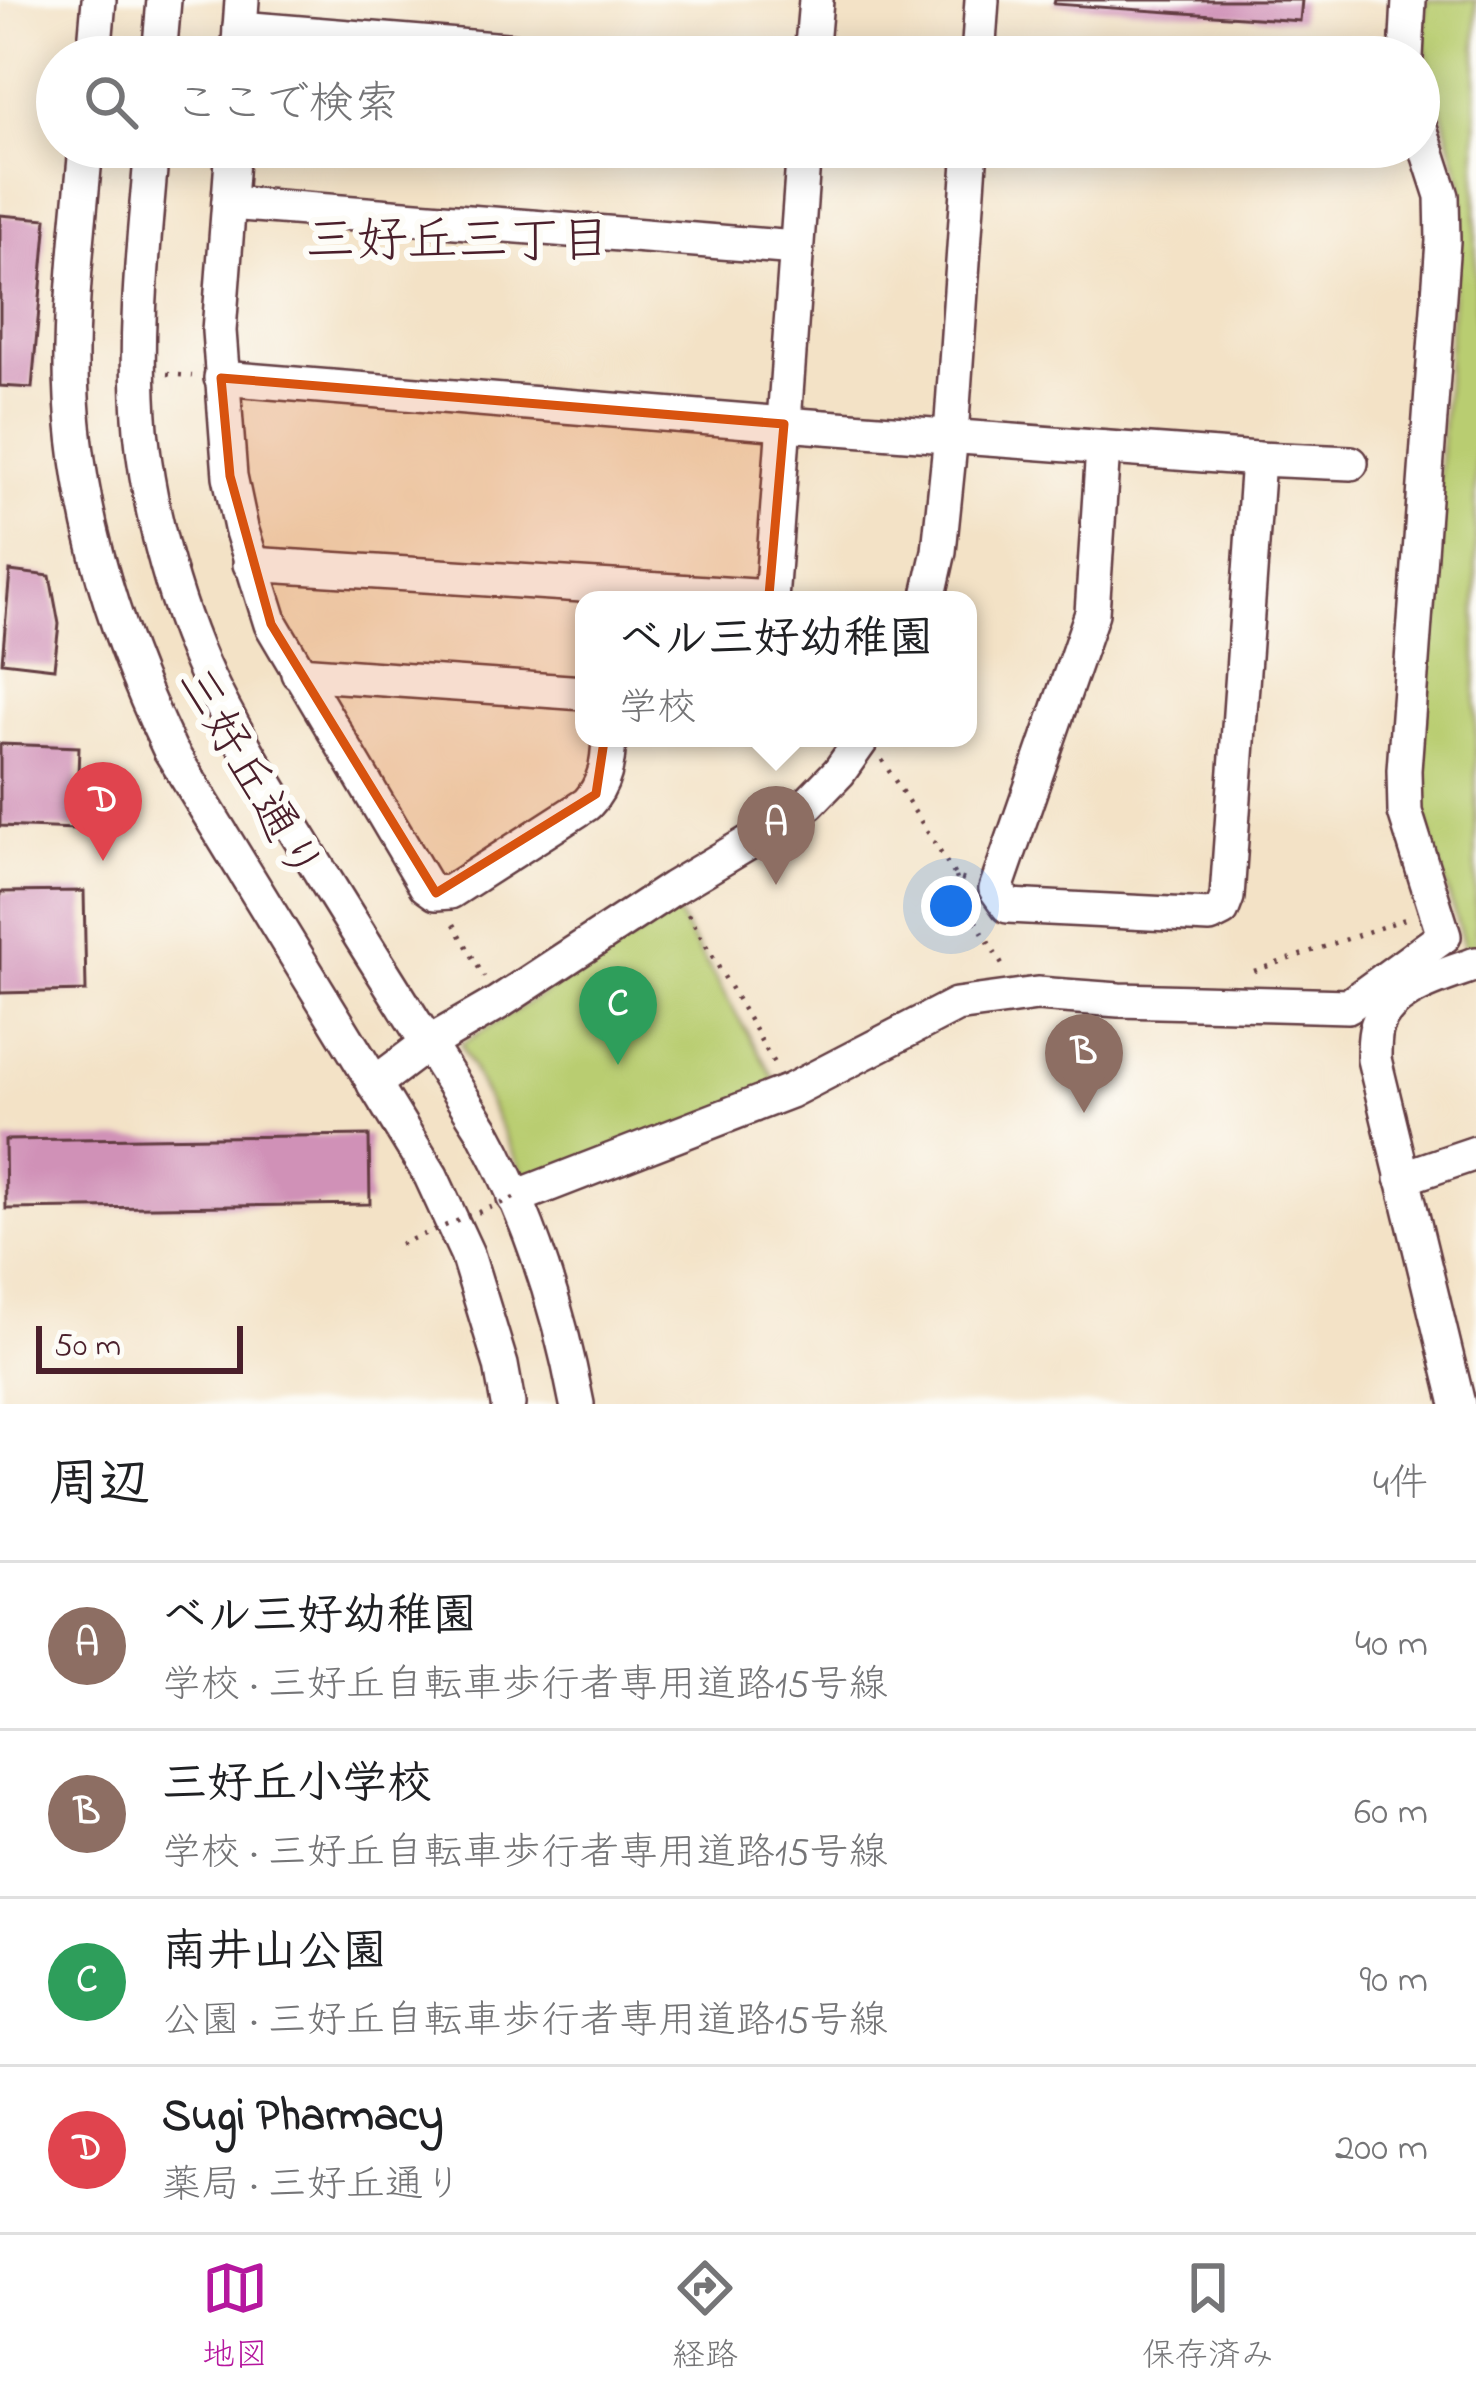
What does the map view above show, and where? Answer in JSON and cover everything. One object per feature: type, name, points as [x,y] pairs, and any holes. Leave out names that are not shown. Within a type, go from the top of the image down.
[{"type":"street","points":[[96,36],[99,0]]},
{"type":"street","points":[[161,36],[164,0]]},
{"type":"street","points":[[813,36],[816,0]]},
{"type":"street","points":[[979,36],[982,0]]},
{"type":"street","points":[[1407,36],[1409,0]]},
{"type":"street","points":[[240,28],[337,36]]},
{"type":"street","name":"三好丘通り","points":[[84,168],[71,354],[80,482],[92,546],[129,656],[170,750],[431,1176],[467,1254],[508,1404]]},
{"type":"street","points":[[150,168],[138,329],[143,447],[162,542],[183,614],[213,688],[253,762],[506,1173],[558,1312],[577,1404]]},
{"type":"street","points":[[232,168],[219,331],[221,378],[230,476],[250,564],[271,624],[426,886],[436,893],[450,892],[587,804],[607,766],[608,747]]},
{"type":"street","points":[[772,591],[802,168]]},
{"type":"street","points":[[930,591],[951,435],[970,168]]},
{"type":"street","points":[[1433,168],[1442,196],[1443,241],[1404,770],[1406,812],[1440,923],[1466,968],[1409,990],[1384,1012],[1376,1026],[1374,1059],[1458,1404]]},
{"type":"street","points":[[229,203],[796,248]]},
{"type":"street","points":[[221,378],[1258,460],[1351,463]]},
{"type":"street","points":[[1103,448],[1092,613],[996,889],[1007,906],[1210,916],[1222,910],[1258,460]]},
{"type":"street","points":[[250,564],[652,591]]},
{"type":"street","points":[[298,673],[575,692]]},
{"type":"street","points":[[374,1084],[427,1044],[753,842],[809,803],[839,772],[872,748]]},
{"type":"street","points":[[1348,1006],[1440,923]]},
{"type":"street","points":[[514,1198],[790,1091],[956,1005],[1037,994],[1348,1006],[1384,1012]]},
{"type":"street","points":[[1402,1178],[1476,1153]]},
{"type":"path","points":[[138,371],[221,378]]},
{"type":"path","points":[[872,748],[956,877],[966,904],[1008,976]]},
{"type":"path","points":[[956,877],[996,889]]},
{"type":"path","points":[[673,888],[790,1091]]},
{"type":"path","points":[[436,893],[498,1003]]},
{"type":"path","points":[[1256,970],[1440,923]]},
{"type":"path","points":[[400,1244],[514,1198]]},
{"type":"highlighted area","points":[[221,378],[784,424],[760,698],[611,695],[596,794],[436,893],[271,624],[230,476]]},
{"type":"green space","points":[[1426,0],[1476,0],[1476,948],[1466,952],[1421,805],[1422,691],[1462,184],[1440,104],[1440,36],[1424,36]]},
{"type":"green space","points":[[676,912],[778,1085],[531,1191],[461,1044]]},
{"type":"building","points":[[1055,0],[1302,0],[1300,21],[1054,4]]},
{"type":"building","points":[[0,215],[47,219],[32,388],[0,386]]},
{"type":"building","points":[[10,571],[50,576],[59,624],[54,668],[2,662]]},
{"type":"building","points":[[0,744],[79,747],[76,829],[0,826]]},
{"type":"building","points":[[84,891],[86,991],[0,993],[0,892]]},
{"type":"building","points":[[369,1135],[370,1204],[6,1209],[5,1140]]},
{"type":"place","name":"Sugi Pharmacy","points":[[103,861]]},
{"type":"place","name":"ベル三好幼稚園","points":[[776,885]]},
{"type":"place","name":"南井山公園","points":[[618,1065]]},
{"type":"place","name":"三好丘小学校","points":[[1084,1113]]},
{"type":"district","name":"三好丘三丁目","points":[[458,243]]}]
